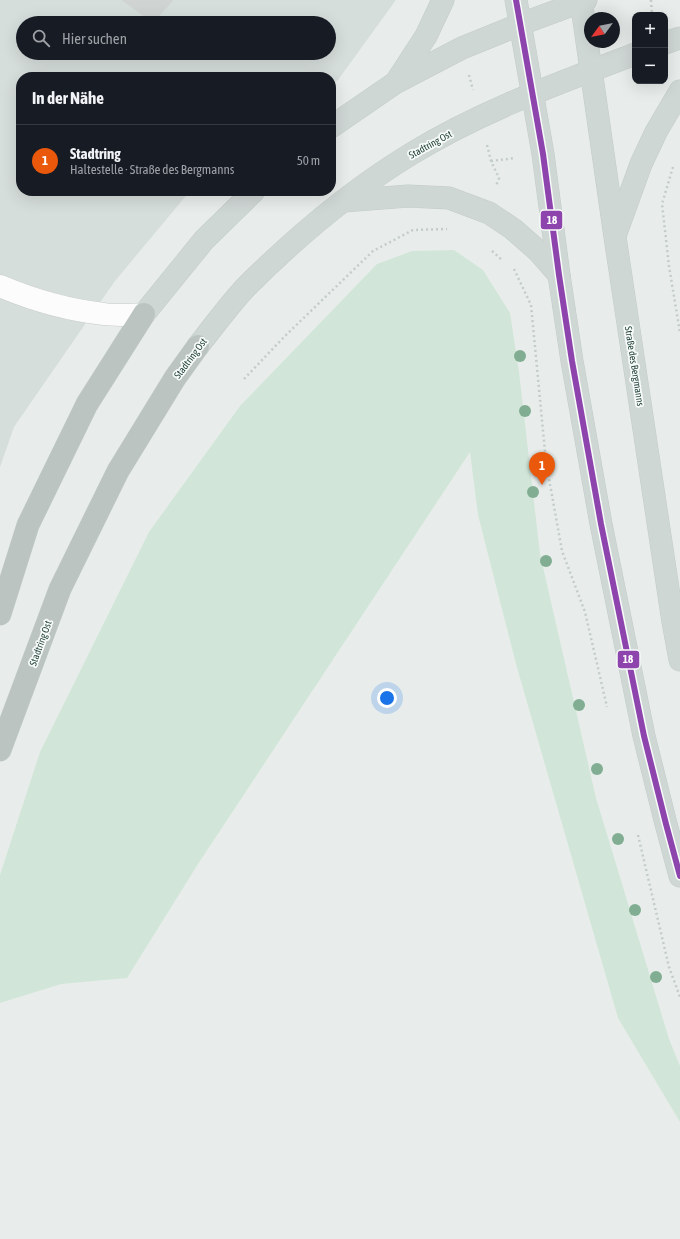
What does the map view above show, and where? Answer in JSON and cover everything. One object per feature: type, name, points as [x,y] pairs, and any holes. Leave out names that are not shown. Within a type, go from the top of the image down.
[{"type":"highway","points":[[0,614],[28,525],[87,404],[144,314]]},
{"type":"highway","name":"Stadtring Ost","points":[[0,750],[63,582],[118,471],[175,378],[198,346]]},
{"type":"main road","points":[[395,83],[426,36],[443,0]]},
{"type":"main road","points":[[516,0],[543,154],[572,361],[627,654],[644,736],[680,876]]},
{"type":"main road","points":[[336,124],[395,83],[462,48],[582,1]]},
{"type":"main road","name":"Straße des Bergmanns","points":[[582,1],[615,236],[680,660]]},
{"type":"main road","points":[[668,42],[680,38]]},
{"type":"main road","name":"Stadtring Ost","points":[[198,346],[246,288],[293,243],[344,201],[378,176],[412,154],[458,128],[533,94],[632,55]]},
{"type":"main road","points":[[615,236],[641,164],[656,132],[680,91]]},
{"type":"main road","points":[[144,314],[204,240],[249,196]]},
{"type":"main road","points":[[344,201],[408,196],[449,198],[489,213],[513,229],[538,251],[559,275]]},
{"type":"street","points":[[0,286],[62,308],[105,315],[144,314]]},
{"type":"path","points":[[651,0],[652,12]]},
{"type":"path","points":[[674,162],[662,204],[669,266],[680,333]]},
{"type":"path","points":[[244,379],[285,336],[373,251],[413,230],[446,229],[453,231]]},
{"type":"path","points":[[491,250],[503,260]]},
{"type":"path","points":[[509,265],[515,271],[531,305],[546,462],[562,551],[585,612],[609,712]]},
{"type":"path","points":[[636,828],[669,967],[680,997]]},
{"type":"shaded area","points":[[0,0],[396,0],[336,81],[336,72],[16,72],[16,196],[186,196],[115,281],[14,427],[0,467]]},
{"type":"green space","points":[[454,250],[483,270],[510,313],[519,372],[540,554],[596,798],[669,1039],[680,1066],[680,1122],[618,1018],[516,664],[478,515],[470,452],[198,864],[127,978],[61,984],[0,1003],[0,875],[40,752],[149,532],[240,406],[377,264],[412,251]]},
{"type":"building","points":[[122,0],[173,0],[159,16],[144,16]]},
{"type":"transit line","name":"18","points":[[516,0],[543,154],[572,361],[601,524],[644,736],[680,876]]},
{"type":"place","name":"Stadtring","points":[[542,485]]}]
